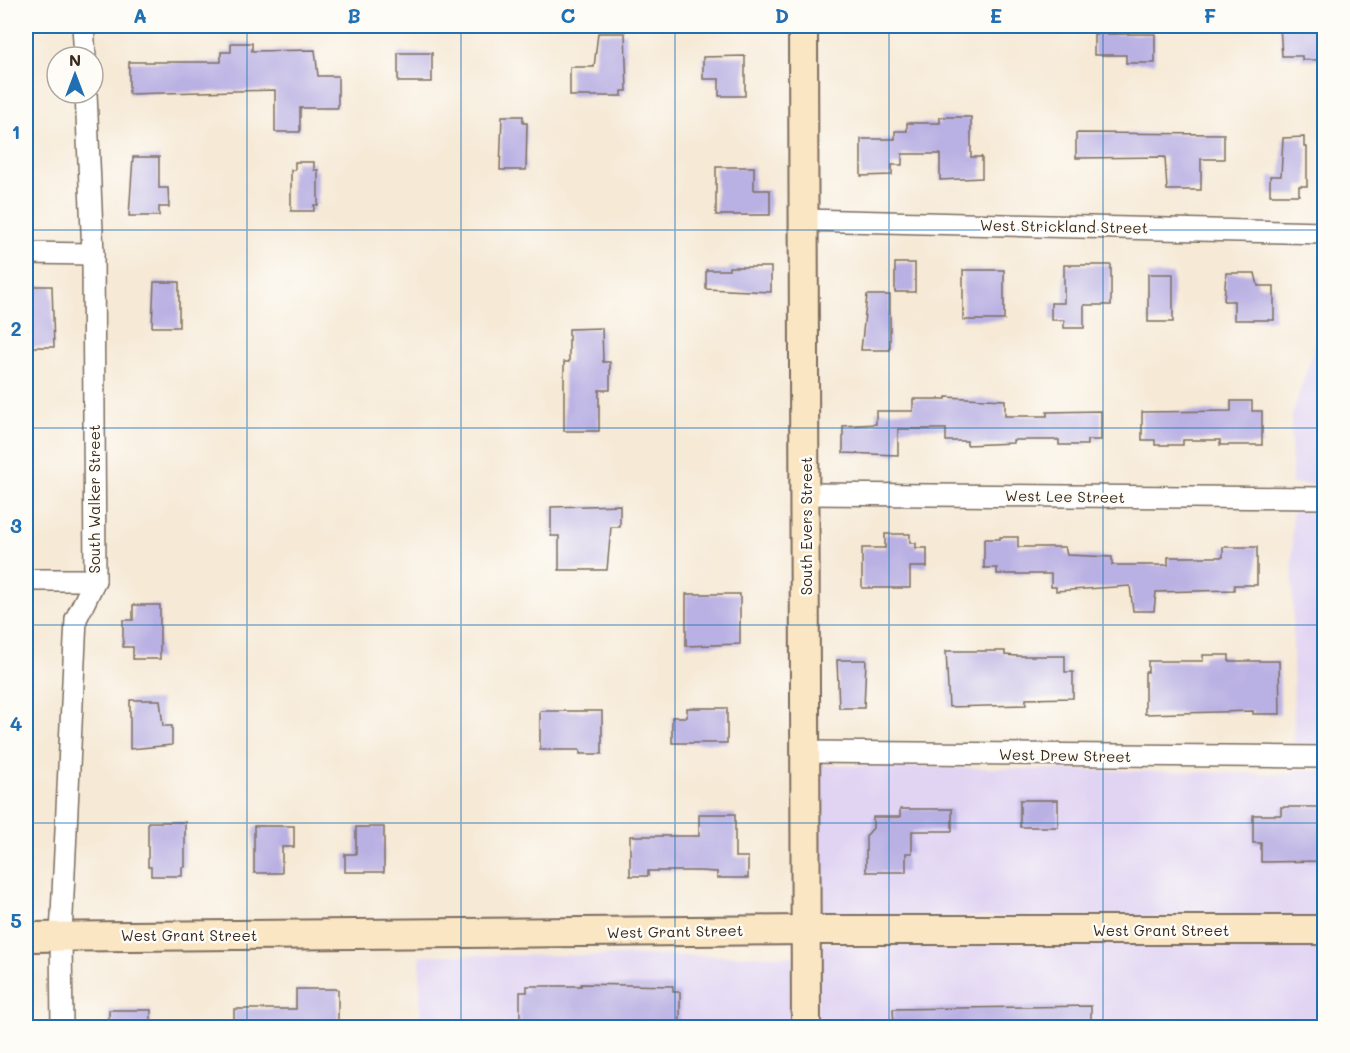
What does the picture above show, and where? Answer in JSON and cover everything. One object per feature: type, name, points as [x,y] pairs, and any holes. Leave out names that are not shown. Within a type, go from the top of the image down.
[{"type":"street","points":[[83,26],[84,45]]},
{"type":"street","name":"South Evers Street","points":[[803,26],[806,1028]]},
{"type":"street","name":"South Walker Street","points":[[62,1028],[61,936],[76,619],[95,580],[93,254],[87,105]]},
{"type":"street","name":"West Strickland Street","points":[[804,220],[1324,233]]},
{"type":"street","points":[[26,253],[93,254]]},
{"type":"street","name":"West Lee Street","points":[[806,494],[1324,498]]},
{"type":"street","points":[[26,580],[95,580]]},
{"type":"street","name":"West Drew Street","points":[[805,752],[1324,757]]},
{"type":"street","name":"West Grant Street","points":[[26,937],[805,930],[1324,930]]},
{"type":"shaded area","points":[[1324,318],[1324,485],[1292,484],[1291,418]]},
{"type":"shaded area","points":[[1292,511],[1324,511],[1324,744],[1294,744]]},
{"type":"shaded area","points":[[816,765],[1294,774],[1294,770],[1324,771],[1324,917],[817,917]]},
{"type":"shaded area","points":[[817,943],[1324,943],[1324,1027],[817,1027]]},
{"type":"shaded area","points":[[420,955],[794,956],[794,1027],[420,1028]]},
{"type":"building","points":[[1280,26],[1324,26],[1324,60],[1302,60],[1302,56],[1282,56]]},
{"type":"building","points":[[598,33],[625,33],[627,91],[622,91],[622,96],[570,96],[570,67],[594,67]]},
{"type":"building","points":[[1094,34],[1155,34],[1155,63],[1126,63],[1126,55],[1094,55]]},
{"type":"building","points":[[231,43],[252,43],[252,51],[315,50],[318,76],[338,76],[338,108],[300,108],[300,132],[275,132],[275,90],[129,94],[129,62],[221,62],[221,52],[231,52]]},
{"type":"building","points":[[398,53],[432,53],[432,82],[398,82]]},
{"type":"building","points":[[745,56],[745,96],[719,96],[719,79],[703,79],[703,57]]},
{"type":"building","points":[[502,116],[523,116],[523,123],[527,123],[526,170],[500,170]]},
{"type":"building","points":[[940,117],[971,117],[971,157],[982,157],[982,178],[940,180],[940,154],[902,154],[902,165],[892,165],[892,175],[861,176],[861,139],[895,139],[895,131],[907,131],[907,123],[940,123]]},
{"type":"building","points":[[1076,133],[1224,134],[1224,159],[1201,159],[1201,190],[1167,190],[1165,157],[1076,158]]},
{"type":"building","points":[[1304,137],[1304,147],[1307,147],[1307,186],[1299,186],[1299,195],[1270,195],[1270,176],[1281,176],[1283,138]]},
{"type":"building","points":[[133,157],[159,157],[159,188],[168,188],[169,207],[159,207],[159,216],[129,216]]},
{"type":"building","points":[[295,162],[314,162],[314,170],[318,170],[318,205],[314,205],[314,211],[291,211],[291,170],[295,170]]},
{"type":"building","points":[[716,167],[754,167],[754,190],[770,190],[770,215],[716,215]]},
{"type":"building","points":[[895,263],[915,263],[915,292],[895,292]]},
{"type":"building","points":[[1064,265],[1111,265],[1111,305],[1084,305],[1084,328],[1064,328],[1064,320],[1051,320],[1051,303],[1064,303]]},
{"type":"building","points":[[729,267],[771,267],[771,292],[706,289],[706,270],[729,270]]},
{"type":"building","points":[[963,270],[1004,270],[1004,320],[963,320]]},
{"type":"building","points":[[1226,273],[1255,273],[1258,286],[1274,286],[1274,320],[1234,320],[1234,301],[1224,301]]},
{"type":"building","points":[[1148,274],[1173,274],[1173,322],[1148,322]]},
{"type":"building","points":[[154,282],[179,282],[179,327],[152,327]]},
{"type":"building","points":[[27,286],[52,286],[54,347],[26,347]]},
{"type":"building","points":[[867,295],[890,295],[890,350],[861,350]]},
{"type":"building","points":[[602,328],[603,362],[610,362],[610,390],[599,390],[599,431],[564,431],[564,362],[569,362],[569,329]]},
{"type":"building","points":[[946,397],[1005,400],[1005,416],[1047,416],[1047,412],[1101,411],[1101,440],[1087,440],[1087,445],[1059,445],[1059,440],[1013,440],[1013,443],[967,445],[967,441],[946,441],[946,429],[898,429],[898,455],[843,453],[843,426],[876,424],[876,411],[913,411],[913,399],[946,399]]},
{"type":"building","points":[[1231,401],[1252,401],[1252,411],[1262,411],[1262,445],[1220,445],[1220,440],[1183,440],[1183,445],[1155,445],[1155,440],[1142,440],[1142,412],[1231,411]]},
{"type":"building","points":[[620,505],[620,527],[611,527],[607,570],[559,570],[559,536],[551,536],[551,507]]},
{"type":"building","points":[[885,534],[910,534],[910,543],[916,543],[916,548],[927,548],[927,567],[910,567],[910,588],[862,588],[862,548],[885,548]]},
{"type":"building","points":[[1000,537],[1018,537],[1018,547],[1065,547],[1067,555],[1112,557],[1112,565],[1168,565],[1168,557],[1223,557],[1223,547],[1257,547],[1257,585],[1234,585],[1234,590],[1156,592],[1154,611],[1133,611],[1130,586],[1056,591],[1056,587],[1051,587],[1051,574],[997,574],[997,568],[984,568],[984,539],[1000,539]]},
{"type":"building","points":[[686,594],[740,594],[740,644],[686,646]]},
{"type":"building","points":[[133,605],[160,605],[160,659],[133,659],[133,647],[123,647],[123,620],[133,620]]},
{"type":"building","points":[[946,651],[1005,651],[1005,655],[1017,656],[1065,656],[1065,672],[1073,672],[1073,698],[1026,699],[1026,705],[949,707]]},
{"type":"building","points":[[1203,655],[1229,655],[1229,661],[1279,661],[1280,714],[1253,714],[1253,711],[1145,714],[1145,672],[1148,672],[1148,661],[1203,661]]},
{"type":"building","points":[[837,660],[866,660],[864,708],[839,708]]},
{"type":"building","points":[[130,700],[160,700],[163,726],[172,726],[172,745],[130,749]]},
{"type":"building","points":[[687,708],[727,708],[727,743],[672,743],[672,717],[687,717]]},
{"type":"building","points":[[540,711],[602,711],[602,754],[580,754],[580,750],[540,750]]},
{"type":"building","points":[[1020,800],[1058,800],[1058,827],[1020,827]]},
{"type":"building","points":[[1281,807],[1324,807],[1324,861],[1261,862],[1261,843],[1253,843],[1253,815],[1281,815]]},
{"type":"building","points":[[900,809],[952,809],[952,831],[912,831],[912,853],[906,853],[906,872],[866,872],[866,836],[873,828],[873,817],[900,817]]},
{"type":"building","points":[[699,814],[735,814],[735,857],[748,857],[748,878],[717,878],[717,872],[699,871],[648,871],[648,876],[630,876],[630,836],[699,836]]},
{"type":"building","points":[[148,822],[185,822],[185,867],[182,867],[182,876],[151,876],[151,867],[148,867]]},
{"type":"building","points":[[254,826],[294,826],[294,847],[282,847],[282,873],[254,873]]},
{"type":"building","points":[[356,827],[384,827],[384,872],[345,872],[345,854],[356,854]]},
{"type":"building","points":[[581,984],[673,986],[673,992],[680,992],[680,1028],[520,1028],[520,992],[527,992],[527,986],[581,986]]},
{"type":"building","points":[[296,989],[338,989],[338,1028],[234,1028],[234,1009],[296,1009]]},
{"type":"building","points":[[1091,1006],[1091,1028],[894,1028],[893,1009]]},
{"type":"building","points":[[109,1010],[151,1010],[151,1028],[109,1028]]}]
